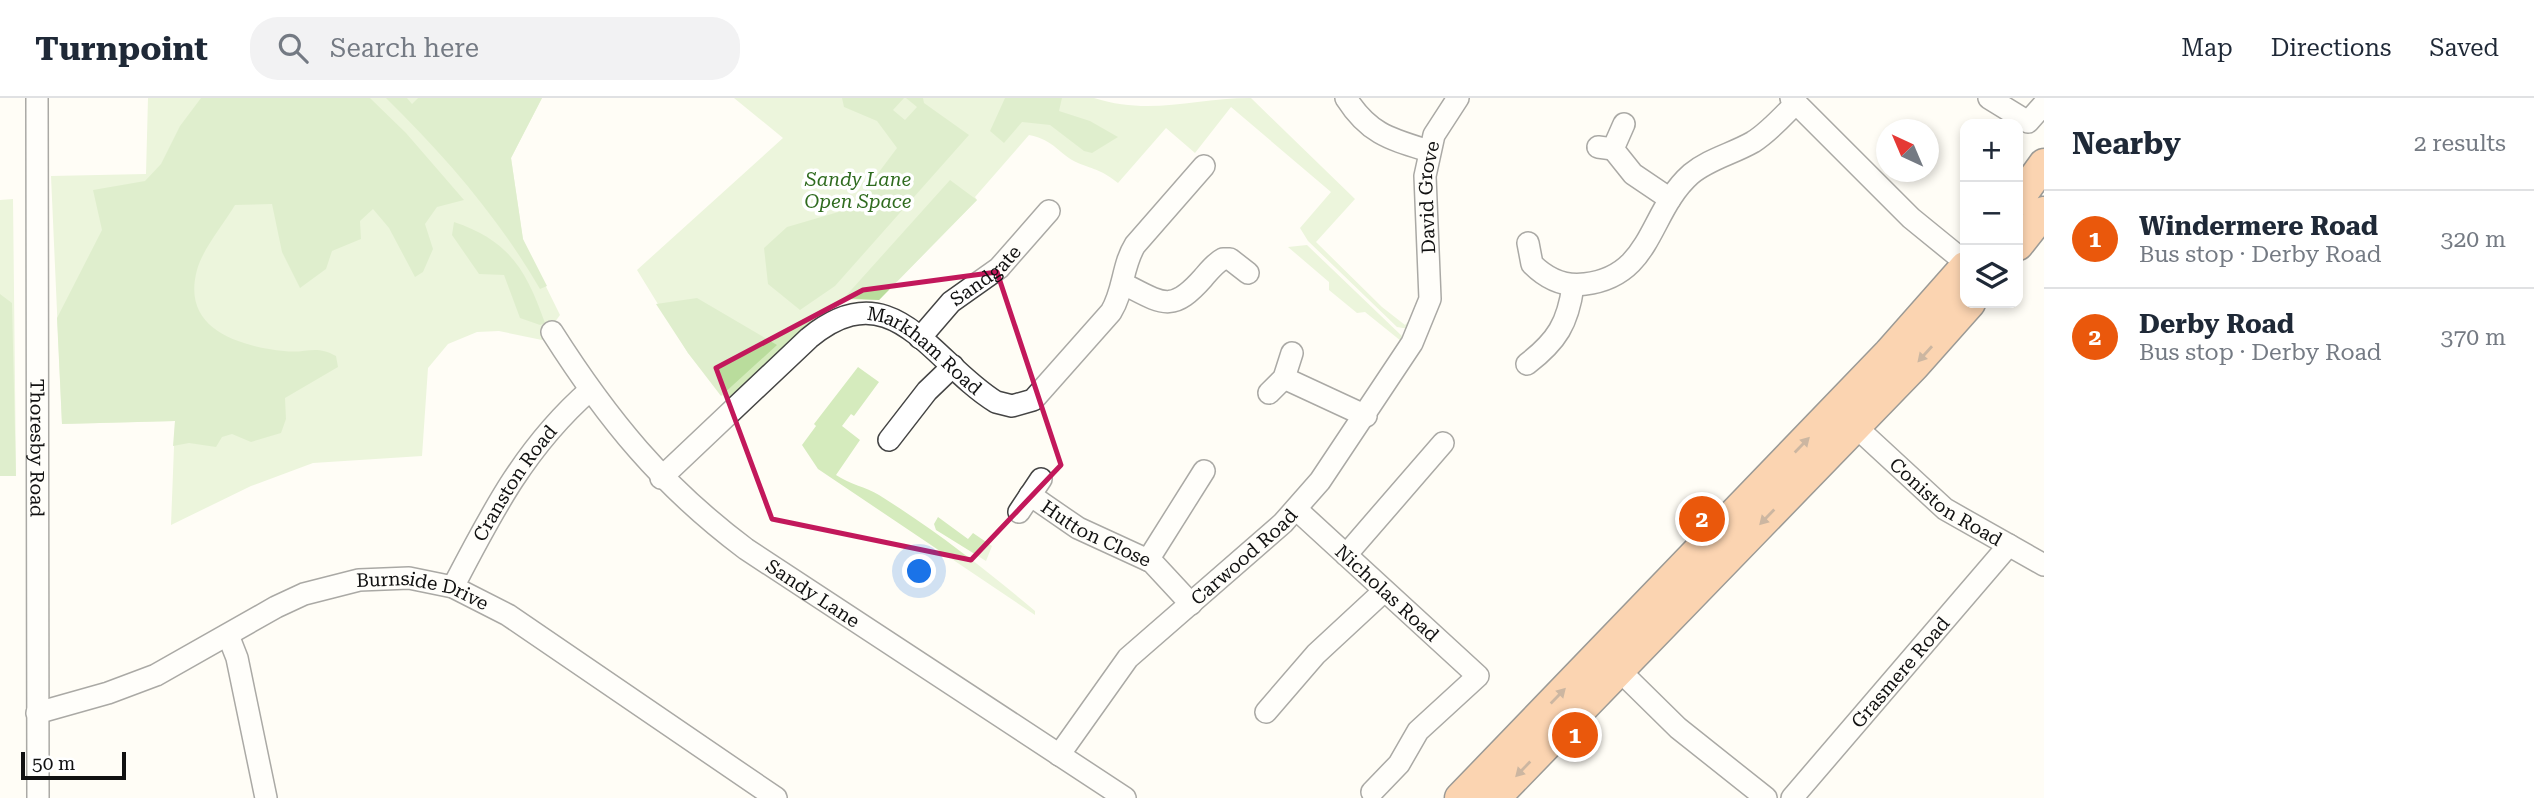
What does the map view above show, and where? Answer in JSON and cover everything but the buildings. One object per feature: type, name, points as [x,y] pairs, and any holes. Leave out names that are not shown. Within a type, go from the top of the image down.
[{"type":"highway","points":[[2023,193],[2044,164]]},
{"type":"highway","points":[[2023,239],[2044,212]]},
{"type":"highway","points":[[1460,798],[1889,353],[1960,271]]},
{"type":"highway","points":[[1495,798],[1855,426],[1965,308]]},
{"type":"street","name":"Thoresby Road","points":[[37,98],[38,798]]},
{"type":"street","points":[[1346,98],[1357,116],[1376,132],[1429,151]]},
{"type":"street","name":"David Grove","points":[[1412,343],[1430,299],[1431,274],[1423,191],[1429,151],[1445,116],[1458,98]]},
{"type":"street","points":[[1528,243],[1525,269],[1573,286],[1608,279],[1629,267],[1670,199],[1696,171],[1766,134],[1793,100],[1911,218],[1960,261]]},
{"type":"street","points":[[1995,100],[2036,127],[2044,104]]},
{"type":"street","points":[[1624,124],[1605,148],[1633,174],[1670,199]]},
{"type":"street","name":"Markham Road","points":[[661,478],[740,401],[830,320],[858,313],[877,314],[901,323],[996,402],[1013,406],[1034,400],[1104,321],[1119,299],[1128,260],[1135,245],[1204,166]]},
{"type":"street","name":"Sandgate","points":[[920,338],[951,302],[999,268],[1049,211]]},
{"type":"street","points":[[1124,284],[1162,302],[1174,303],[1188,295],[1223,259],[1230,259],[1248,273]]},
{"type":"street","points":[[1534,350],[1565,325],[1573,286]]},
{"type":"street","name":"Sandy Lane","points":[[552,332],[590,390],[661,478],[700,514],[746,549],[1125,798]]},
{"type":"street","name":"Carwood Road","points":[[1059,755],[1120,666],[1231,571],[1296,509],[1320,481],[1366,416],[1412,343]]},
{"type":"street","points":[[1292,353],[1276,386],[1366,416]]},
{"type":"street","points":[[889,440],[928,391],[953,366]]},
{"type":"street","name":"Cranston Road","points":[[453,587],[498,502],[527,456],[556,421],[590,390]]},
{"type":"street","name":"Coniston Road","points":[[1855,426],[1945,509],[2044,565]]},
{"type":"street","points":[[1346,555],[1443,443]]},
{"type":"street","points":[[1148,560],[1204,471]]},
{"type":"street","name":"Hutton Close","points":[[1030,495],[1078,528],[1148,560],[1170,579],[1191,604]]},
{"type":"street","name":"Nicholas Road","points":[[1296,509],[1485,680],[1418,730],[1399,764],[1375,778]]},
{"type":"street","name":"Grasmere Road","points":[[1792,798],[2009,545]]},
{"type":"street","name":"Burnside Drive","points":[[37,713],[108,694],[156,675],[276,607],[339,584],[384,577],[433,582],[453,587],[543,636],[776,798]]},
{"type":"street","points":[[1266,712],[1275,687],[1316,654],[1384,591]]},
{"type":"street","points":[[228,635],[237,658],[266,798]]},
{"type":"street","points":[[1619,670],[1678,728],[1763,797]]},
{"type":"highlighted area","points":[[997,272],[1061,465],[971,560],[772,519],[716,368],[863,290]]},
{"type":"green space","points":[[148,98],[542,98],[511,158],[523,240],[560,315],[542,340],[499,331],[477,332],[448,344],[428,368],[422,456],[313,463],[251,486],[171,525],[175,421],[62,424],[51,176],[146,174]]},
{"type":"green space","points":[[201,98],[370,98],[406,133],[464,200],[437,207],[425,224],[433,249],[423,272],[415,277],[389,228],[373,209],[360,221],[361,239],[332,251],[326,269],[300,288],[282,252],[272,204],[235,205],[209,245],[197,270],[194,290],[197,307],[205,320],[217,331],[249,345],[292,352],[316,350],[336,356],[338,367],[285,398],[286,419],[281,433],[251,442],[232,434],[222,437],[216,447],[189,443],[173,446],[175,421],[62,424],[57,318],[102,230],[93,190],[145,181],[161,164],[180,126]]},
{"type":"green space","points":[[386,98],[407,98],[412,104],[418,98],[542,98],[511,158],[523,239],[547,286],[540,289],[489,212]]},
{"type":"green space","name":"Sandy Lane Open Space","points":[[734,98],[1094,98],[1135,106],[1154,106],[1251,98],[1355,199],[1316,242],[1382,307],[1405,325],[1414,315],[1409,329],[1397,327],[1308,241],[1300,228],[1331,192],[1231,107],[1195,153],[1166,128],[1118,183],[1071,159],[1045,140],[1029,135],[975,197],[977,200],[879,300],[842,299],[832,304],[830,313],[728,402],[688,353],[637,270],[783,138]]},
{"type":"green space","points":[[842,98],[904,98],[893,110],[905,120],[917,107],[906,98],[923,98],[924,103],[969,135],[835,286],[800,310],[768,284],[764,248],[787,227],[852,208],[897,148],[877,121],[844,107]]},
{"type":"green space","points":[[1005,98],[1062,98],[1059,111],[1090,121],[1118,137],[1092,153],[1084,151],[1050,125],[1022,122],[1004,143],[990,131]]},
{"type":"green space","points":[[950,180],[977,200],[879,300],[844,298]]},
{"type":"green space","points":[[13,199],[16,476],[0,476],[0,200]]},
{"type":"green space","points":[[454,222],[489,238],[513,260],[531,288],[545,323],[540,325],[520,318],[504,275],[479,274],[452,235]]},
{"type":"green space","points":[[1307,245],[1403,337],[1401,341],[1365,312],[1357,313],[1329,290],[1329,282],[1288,247]]},
{"type":"green space","points":[[0,294],[12,303],[16,476],[0,476]]},
{"type":"green space","points":[[697,298],[777,345],[721,396],[688,353],[656,304]]},
{"type":"green space","points":[[858,367],[879,382],[854,416],[851,414],[842,426],[860,440],[836,475],[879,495],[920,522],[997,580],[1035,611],[1035,615],[818,469],[802,445],[816,426],[814,424]]},
{"type":"green space","points":[[938,517],[968,539],[973,533],[992,546],[986,561],[936,530],[934,524]]},
{"type":"place","name":"Derby Road","points":[[1702,519]]},
{"type":"place","name":"Windermere Road","points":[[1575,735]]}]
